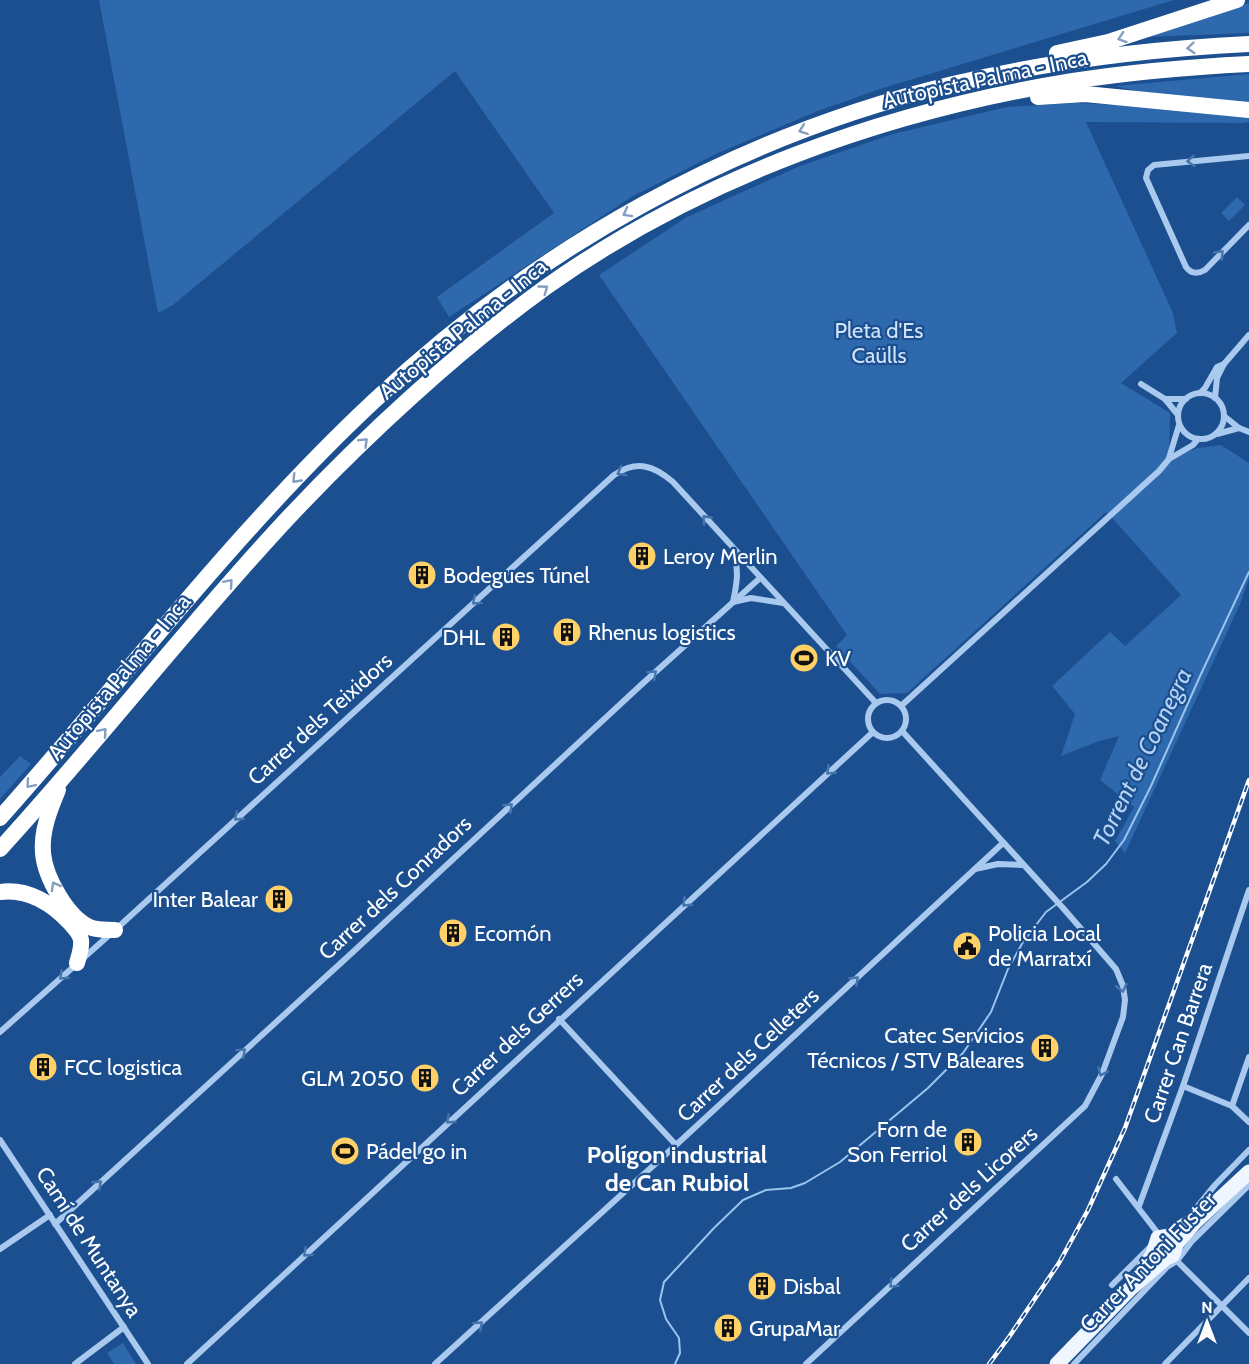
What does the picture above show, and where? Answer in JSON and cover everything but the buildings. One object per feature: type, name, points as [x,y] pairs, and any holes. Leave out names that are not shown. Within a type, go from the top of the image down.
[{"type":"highway","points":[[953,84],[985,68],[1108,42],[1237,0]]},
{"type":"highway","name":"Autopista Palma - Inca","points":[[0,818],[271,506],[373,401],[462,324],[591,234],[694,178],[747,153],[821,124],[887,102],[953,84],[1031,68],[1109,56],[1249,44]]},
{"type":"highway","name":"Autopista Palma - Inca","points":[[0,849],[290,515],[396,412],[462,353],[524,304],[613,244],[682,206],[753,173],[862,130],[899,119],[975,100],[1072,81],[1249,64]]},
{"type":"highway","points":[[975,100],[994,104],[1040,97],[1085,94],[1249,110]]},
{"type":"highway","points":[[65,776],[44,832],[43,852],[48,872],[54,888],[81,921],[91,927],[115,930]]},
{"type":"highway","points":[[0,892],[24,893],[41,899],[54,908],[81,938],[77,963]]},
{"type":"main road","points":[[1057,1364],[1131,1287],[1167,1245],[1217,1203],[1249,1172]]},
{"type":"street","points":[[1249,156],[1154,165],[1148,170],[1146,178],[1186,267],[1191,272],[1198,273],[1205,270],[1249,225]]},
{"type":"street","points":[[1215,398],[1216,378],[1224,364],[1249,335]]},
{"type":"street","points":[[1169,459],[1179,424],[1180,405],[1186,399],[1200,393],[1217,367],[1224,364]]},
{"type":"street","points":[[1141,384],[1165,399],[1178,416]]},
{"type":"street","points":[[1179,424],[1187,434],[1198,439],[1211,437],[1221,429],[1224,416],[1220,403],[1215,398],[1200,393]]},
{"type":"street","points":[[1165,399],[1186,399]]},
{"type":"street","points":[[1224,416],[1239,428],[1249,432]]},
{"type":"street","points":[[1216,434],[1239,428]]},
{"type":"street","points":[[901,706],[1071,552],[1169,459],[1193,445],[1198,439]]},
{"type":"street","name":"Carrer dels Teixidors","points":[[0,1032],[625,467],[637,465],[661,472],[673,482],[876,703]]},
{"type":"street","points":[[733,549],[739,579],[733,602],[750,598],[783,603]]},
{"type":"street","name":"Carrer dels Conradors","points":[[55,1224],[760,578]]},
{"type":"street","points":[[886,699],[901,706],[905,710],[906,721],[902,731],[891,738],[873,732],[868,714],[876,703],[886,699]]},
{"type":"street","points":[[902,731],[1022,865]]},
{"type":"street","name":"Carrer dels Gerrers","points":[[187,1364],[873,732]]},
{"type":"street","name":"Carrer dels Celleters","points":[[435,1364],[1003,843]]},
{"type":"street","points":[[974,869],[998,864],[1022,865]]},
{"type":"street","name":"Carrer dels Licorers","points":[[806,1364],[1085,1106],[1102,1074],[1123,1017],[1123,986],[1116,969],[1050,893],[1022,865]]},
{"type":"street","name":"Carrer Can Barrera","points":[[1138,1206],[1183,1086],[1249,890]]},
{"type":"street","points":[[1241,914],[1249,916]]},
{"type":"street","points":[[560,1019],[676,1145]]},
{"type":"street","points":[[1232,1106],[1249,1057]]},
{"type":"street","points":[[1183,1086],[1232,1106],[1249,1122]]},
{"type":"street","name":"Camí de Muntanya","points":[[0,1140],[148,1364]]},
{"type":"street","points":[[1112,1285],[1167,1245],[1215,1185],[1249,1150]]},
{"type":"street","points":[[1116,1179],[1167,1245],[1221,1306],[1249,1333]]},
{"type":"street","name":"Carrer Antoni Fuster","points":[[1078,1362],[1167,1267],[1167,1245],[1192,1241],[1249,1185]]},
{"type":"street","points":[[0,1250],[50,1215]]},
{"type":"street","points":[[1165,1364],[1249,1278]]},
{"type":"street","points":[[75,1364],[123,1327]]},
{"type":"green space","points":[[99,0],[1174,0],[880,89],[818,111],[718,153],[633,196],[449,317],[437,297],[554,213],[455,71],[173,305],[158,313]]},
{"type":"green space","points":[[1249,3],[1249,33],[1145,37]]},
{"type":"green space","points":[[1249,74],[1249,105],[1153,95],[1115,86]]},
{"type":"green space","name":"Pleta d'Es Caülls","points":[[1077,103],[1138,106],[1249,117],[1249,122],[1244,123],[1086,122],[1173,313],[1177,333],[1121,383],[1170,413],[1169,458],[1198,448],[1221,445],[1249,463],[1249,578],[1240,604],[1125,853],[1115,841],[1134,807],[1100,780],[1119,736],[1061,756],[1075,714],[1052,686],[1110,632],[1125,646],[1181,595],[1114,520],[1106,512],[907,693],[880,694],[836,646],[847,635],[599,275],[687,217],[800,166],[893,134],[1007,107]]},
{"type":"green space","points":[[1237,197],[1245,205],[1229,221],[1221,213]]},
{"type":"green space","points":[[20,756],[31,764],[0,799],[0,777]]},
{"type":"green space","points":[[123,1343],[136,1364],[114,1364],[107,1353]]},
{"type":"waterway","name":"Torrent de Coanegra","points":[[675,1364],[680,1353],[679,1338],[666,1319],[660,1300],[664,1282],[743,1200],[766,1190],[791,1188],[805,1183],[840,1162],[928,1088],[963,1053],[991,1012],[1008,969],[1023,942],[1046,912],[1087,882],[1106,864],[1124,840],[1249,572]]},
{"type":"railway","points":[[989,1364],[1059,1263],[1088,1210],[1125,1128],[1249,780]]},
{"type":"place","name":"Leroy Merlin","points":[[642,556]]},
{"type":"place","name":"Bodegues Túnel","points":[[422,575]]},
{"type":"place","name":"Rhenus logistics","points":[[567,632]]},
{"type":"place","name":"DHL","points":[[506,637]]},
{"type":"place","name":"KV","points":[[804,658]]},
{"type":"place","name":"Inter Balear","points":[[279,899]]},
{"type":"place","name":"Ecomón","points":[[453,933]]},
{"type":"place","name":"Policia Local de Marratxí","points":[[967,946]]},
{"type":"place","name":"Catec Servicios Técnicos / STV Baleares","points":[[1045,1048]]},
{"type":"place","name":"FCC logistica","points":[[43,1067]]},
{"type":"place","name":"GLM 2050","points":[[425,1078]]},
{"type":"place","name":"Forn de Son Ferriol","points":[[968,1142]]},
{"type":"place","name":"Pádel go in","points":[[345,1151]]},
{"type":"place","name":"Disbal","points":[[762,1286]]},
{"type":"place","name":"GrupaMar","points":[[728,1328]]},
{"type":"district","name":"Polígon industrial de Can Rubiol","points":[[677,1168]]}]
